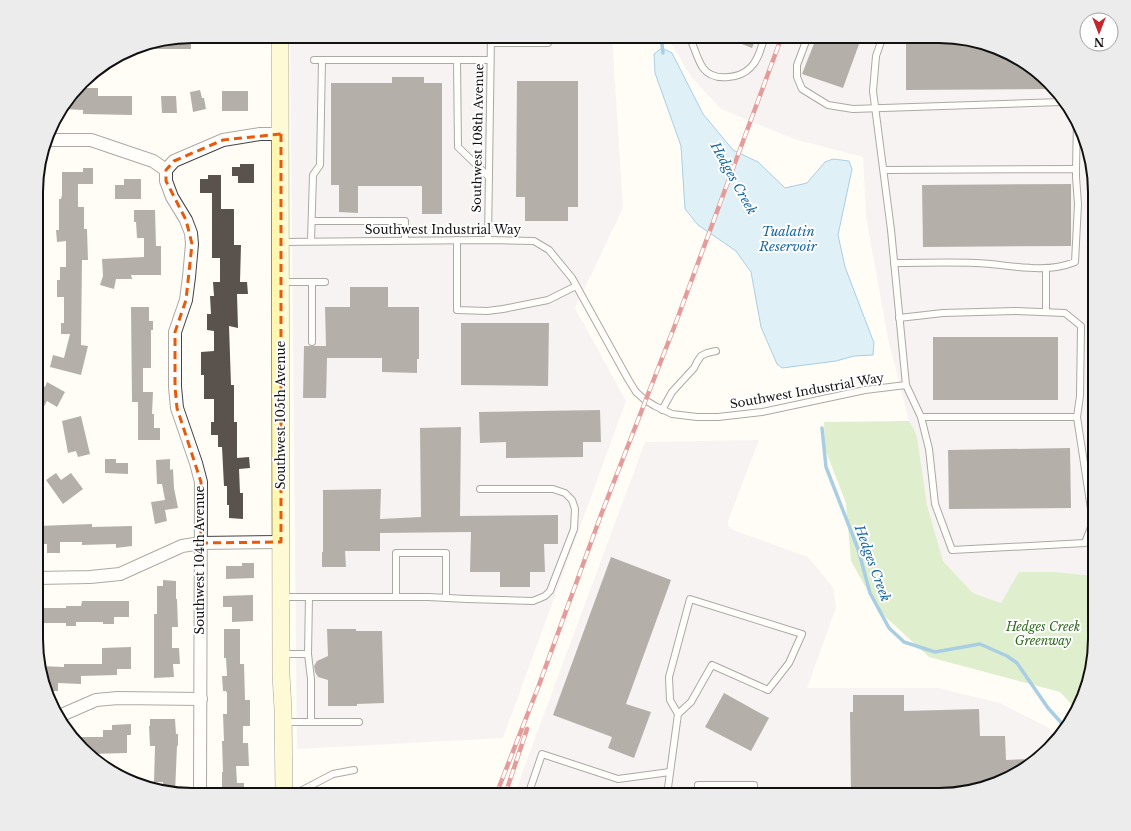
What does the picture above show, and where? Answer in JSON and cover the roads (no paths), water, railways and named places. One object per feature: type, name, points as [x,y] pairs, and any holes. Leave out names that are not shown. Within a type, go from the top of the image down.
[{"type":"street","name":"Southwest 105th Avenue","points":[[280,43],[281,654],[284,788]]},
{"type":"street","points":[[52,140],[91,140],[153,161],[166,170],[174,161],[223,140],[260,134],[281,134]]},
{"type":"street","name":"Southwest 104th Avenue","points":[[166,170],[166,182],[172,197],[186,220],[191,233],[192,244],[190,277],[186,300],[175,332],[174,387],[177,408],[201,482],[200,788]]},
{"type":"street","points":[[43,578],[90,577],[120,574],[182,546],[201,543],[281,542]]},
{"type":"street","points":[[63,714],[96,700],[118,698],[201,699]]},
{"type":"lane","name":"Southwest 108th Avenue","points":[[488,240],[491,43]]},
{"type":"lane","points":[[692,43],[704,68],[710,73],[719,77],[728,77],[743,73],[751,68],[757,59],[763,43]]},
{"type":"lane","points":[[805,43],[797,65],[797,77],[802,89],[828,105],[853,109],[1058,102]]},
{"type":"lane","points":[[880,43],[876,56],[873,91],[884,170],[906,385],[921,417],[929,449],[935,504],[952,550],[1085,543],[1088,535]]},
{"type":"lane","points":[[314,60],[490,60]]},
{"type":"lane","points":[[311,241],[313,175],[320,165],[322,60]]},
{"type":"lane","points":[[457,60],[458,147],[489,177]]},
{"type":"lane","points":[[894,263],[976,263],[1046,268],[1063,266],[1075,262],[1078,204],[1076,177],[1077,134]]},
{"type":"lane","points":[[884,170],[1076,168]]},
{"type":"lane","points":[[312,221],[405,221],[405,240]]},
{"type":"lane","name":"Southwest Industrial Way","points":[[281,242],[405,240],[534,241],[549,250],[572,278],[636,392],[645,400],[672,414],[697,417],[718,417],[762,412],[865,390],[906,385]]},
{"type":"lane","points":[[457,240],[457,310],[486,311],[548,300],[576,286]]},
{"type":"lane","points":[[1046,268],[1046,312]]},
{"type":"lane","points":[[281,282],[325,282]]},
{"type":"lane","points":[[312,282],[312,342]]},
{"type":"lane","points":[[899,318],[943,313],[1015,311],[1066,313],[1080,326],[1080,396],[1077,417],[1088,489]]},
{"type":"lane","points":[[662,410],[672,392],[694,368],[702,356],[706,353],[716,351]]},
{"type":"lane","points":[[921,417],[1077,417]]},
{"type":"lane","points":[[281,597],[396,597],[533,601],[545,596],[550,591],[574,529],[575,509],[572,500],[565,493],[553,489],[480,488]]},
{"type":"lane","points":[[396,597],[396,553],[446,553],[446,598]]},
{"type":"lane","points":[[309,597],[308,654],[311,679],[311,722]]},
{"type":"lane","points":[[668,788],[678,714],[670,700],[669,677],[690,599],[802,634],[789,663],[768,690],[712,665],[691,702],[678,714]]},
{"type":"lane","points":[[281,654],[308,654]]},
{"type":"lane","points":[[283,722],[359,722]]},
{"type":"lane","points":[[530,788],[542,754],[618,778],[670,772]]},
{"type":"lane","points":[[306,788],[332,774],[354,770]]},
{"type":"lane","points":[[698,788],[698,784],[754,785],[754,788]]},
{"type":"water","name":"Tualatin Reservoir","points":[[662,48],[672,53],[703,114],[733,150],[758,162],[785,188],[807,183],[825,162],[833,159],[849,161],[852,169],[838,235],[845,267],[874,343],[873,355],[854,356],[836,361],[782,368],[777,364],[761,327],[751,272],[736,251],[698,225],[685,209],[681,146],[655,73],[654,54]]},
{"type":"waterway","name":"Hedges Creek","points":[[662,43],[663,53]]},
{"type":"waterway","name":"Hedges Creek","points":[[822,428],[826,467],[858,549],[870,593],[889,628],[904,642],[935,652],[980,644],[1007,656],[1017,663],[1048,708],[1062,723]]},
{"type":"railway","points":[[499,788],[539,685],[601,515],[675,325],[779,43]]},
{"type":"railway","points":[[507,788],[527,729]]},
{"type":"park label","name":"Hedges Creek Greenway","points":[[1043,634]]}]
